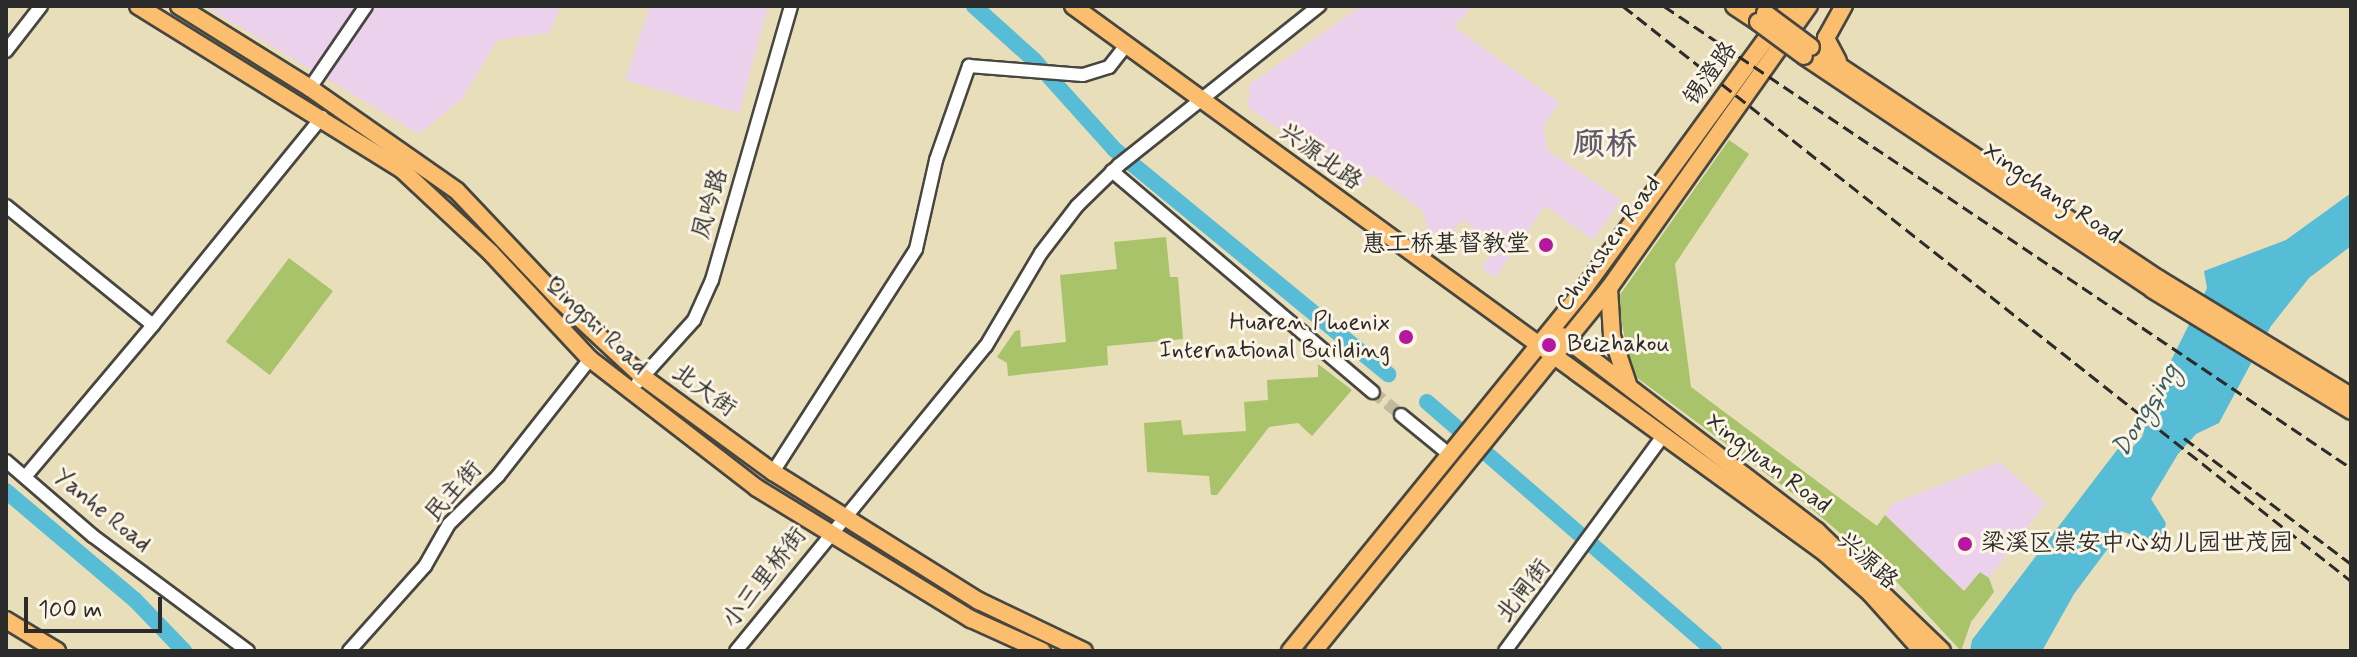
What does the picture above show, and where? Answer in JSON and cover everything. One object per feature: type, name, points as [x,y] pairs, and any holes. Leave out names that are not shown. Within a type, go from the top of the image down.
[{"type":"main road","name":"Qingshi Road","points":[[138,6],[322,117],[401,169],[491,253],[590,359],[757,488],[971,619],[1042,651]]},
{"type":"main road","name":"北大街","points":[[179,6],[310,88],[457,191],[560,300],[643,377],[773,472],[979,601],[1084,651]]},
{"type":"main road","name":"兴源北路","points":[[1073,6],[1540,344]]},
{"type":"main road","name":"Xingchang Road","points":[[1734,6],[1759,14],[1807,51],[2351,411]]},
{"type":"main road","name":"锡澄路","points":[[1671,171],[1790,6]]},
{"type":"main road","name":"Chunshen Road","points":[[1314,651],[1609,288],[1809,6]]},
{"type":"main road","points":[[1844,6],[1826,38],[1831,53],[1847,71]]},
{"type":"main road","name":"Xingchang Road","points":[[1807,51],[1847,71],[2156,284]]},
{"type":"main road","name":"Chunshen Road","points":[[1290,651],[1552,330],[1671,171]]},
{"type":"main road","points":[[1609,288],[1615,348],[1631,389]]},
{"type":"main road","name":"Xingyuan Road","points":[[1552,330],[1817,531],[1942,651]]},
{"type":"main road","name":"兴源路","points":[[1540,344],[1825,553],[1870,593],[1922,651]]},
{"type":"main road","name":"Xingchang Road","points":[[2283,365],[2351,396]]},
{"type":"main road","points":[[6,620],[57,651]]},
{"type":"street","points":[[6,51],[41,6]]},
{"type":"street","points":[[310,88],[366,6]]},
{"type":"street","name":"小三里桥街","points":[[736,651],[829,533],[986,346],[1041,253],[1115,168],[1319,6]]},
{"type":"street","name":"凤吟路","points":[[630,391],[694,320],[712,280],[787,7]]},
{"type":"street","points":[[773,472],[916,249],[962,76],[969,66],[981,64],[1064,73],[1098,72],[1126,45]]},
{"type":"street","points":[[25,477],[322,117]]},
{"type":"street","points":[[1115,168],[1373,392]]},
{"type":"street","points":[[6,206],[153,325]]},
{"type":"street","name":"民主街","points":[[349,651],[425,566],[449,524],[498,476],[590,359]]},
{"type":"street","points":[[1401,415],[1454,449]]},
{"type":"street","name":"北闸街","points":[[1505,651],[1591,539],[1663,436]]},
{"type":"street","name":"Yanhe Road","points":[[6,461],[93,536],[248,651]]},
{"type":"shaded area","points":[[205,6],[561,6],[549,33],[497,40],[462,99],[419,134]]},
{"type":"shaded area","points":[[650,6],[768,6],[739,113],[625,80]]},
{"type":"shaded area","points":[[1362,6],[1472,6],[1454,27],[1559,102],[1544,125],[1547,150],[1621,200],[1593,240],[1545,206],[1495,278],[1482,268],[1497,245],[1462,220],[1446,241],[1427,229],[1423,211],[1371,174],[1361,187],[1248,107],[1250,84]]},
{"type":"shaded area","name":"梁溪区崇安中心幼儿园世茂园","points":[[1999,462],[2046,503],[1989,578],[1980,573],[1964,592],[1885,515],[1892,504]]},
{"type":"green space","points":[[1729,140],[1749,154],[1675,264],[1691,387],[1877,526],[1885,515],[1964,591],[1980,572],[1989,578],[1994,592],[1971,622],[1961,651],[1896,581],[1799,498],[1632,374],[1617,299]]},
{"type":"green space","points":[[1166,237],[1170,277],[1178,277],[1183,339],[1107,346],[1108,365],[1008,376],[1007,363],[997,357],[1015,331],[1020,330],[1021,347],[1066,342],[1060,275],[1117,269],[1114,242]]},
{"type":"green space","points":[[289,258],[333,291],[270,375],[226,342]]},
{"type":"green space","points":[[1318,364],[1352,390],[1312,436],[1298,423],[1269,427],[1217,495],[1211,495],[1209,476],[1147,472],[1144,423],[1181,420],[1183,435],[1246,431],[1244,402],[1268,400],[1267,380],[1318,377]]},
{"type":"water","points":[[2351,193],[2351,246],[2309,278],[2271,326],[2219,423],[2196,434],[2178,454],[2151,499],[2166,523],[2160,545],[2121,531],[2074,594],[2042,651],[1970,651],[1972,640],[2120,446],[2130,450],[2142,437],[2156,391],[2207,288],[2204,271],[2286,240]]},
{"type":"waterway","points":[[974,6],[1034,60],[1114,149],[1388,374]]},
{"type":"waterway","points":[[1427,402],[1714,651]]},
{"type":"waterway","points":[[6,491],[135,600],[184,651]]},
{"type":"tunnel","points":[[1373,392],[1401,415]]},
{"type":"railway","points":[[1623,6],[2351,581]]},
{"type":"railway","points":[[1664,6],[2351,468]]},
{"type":"railway","points":[[2184,438],[2351,564]]},
{"type":"place","name":"惠工桥基督教堂","points":[[1546,245]]},
{"type":"place","name":"Huaren Phoenix International Building","points":[[1406,337]]},
{"type":"place","name":"Beizhakou","points":[[1549,345]]},
{"type":"place","name":"梁溪区崇安中心幼儿园世茂园","points":[[1965,544]]},
{"type":"district","name":"顾桥","points":[[1605,145]]},
{"type":"water label","name":"Dongqing","points":[[2147,411]]}]
